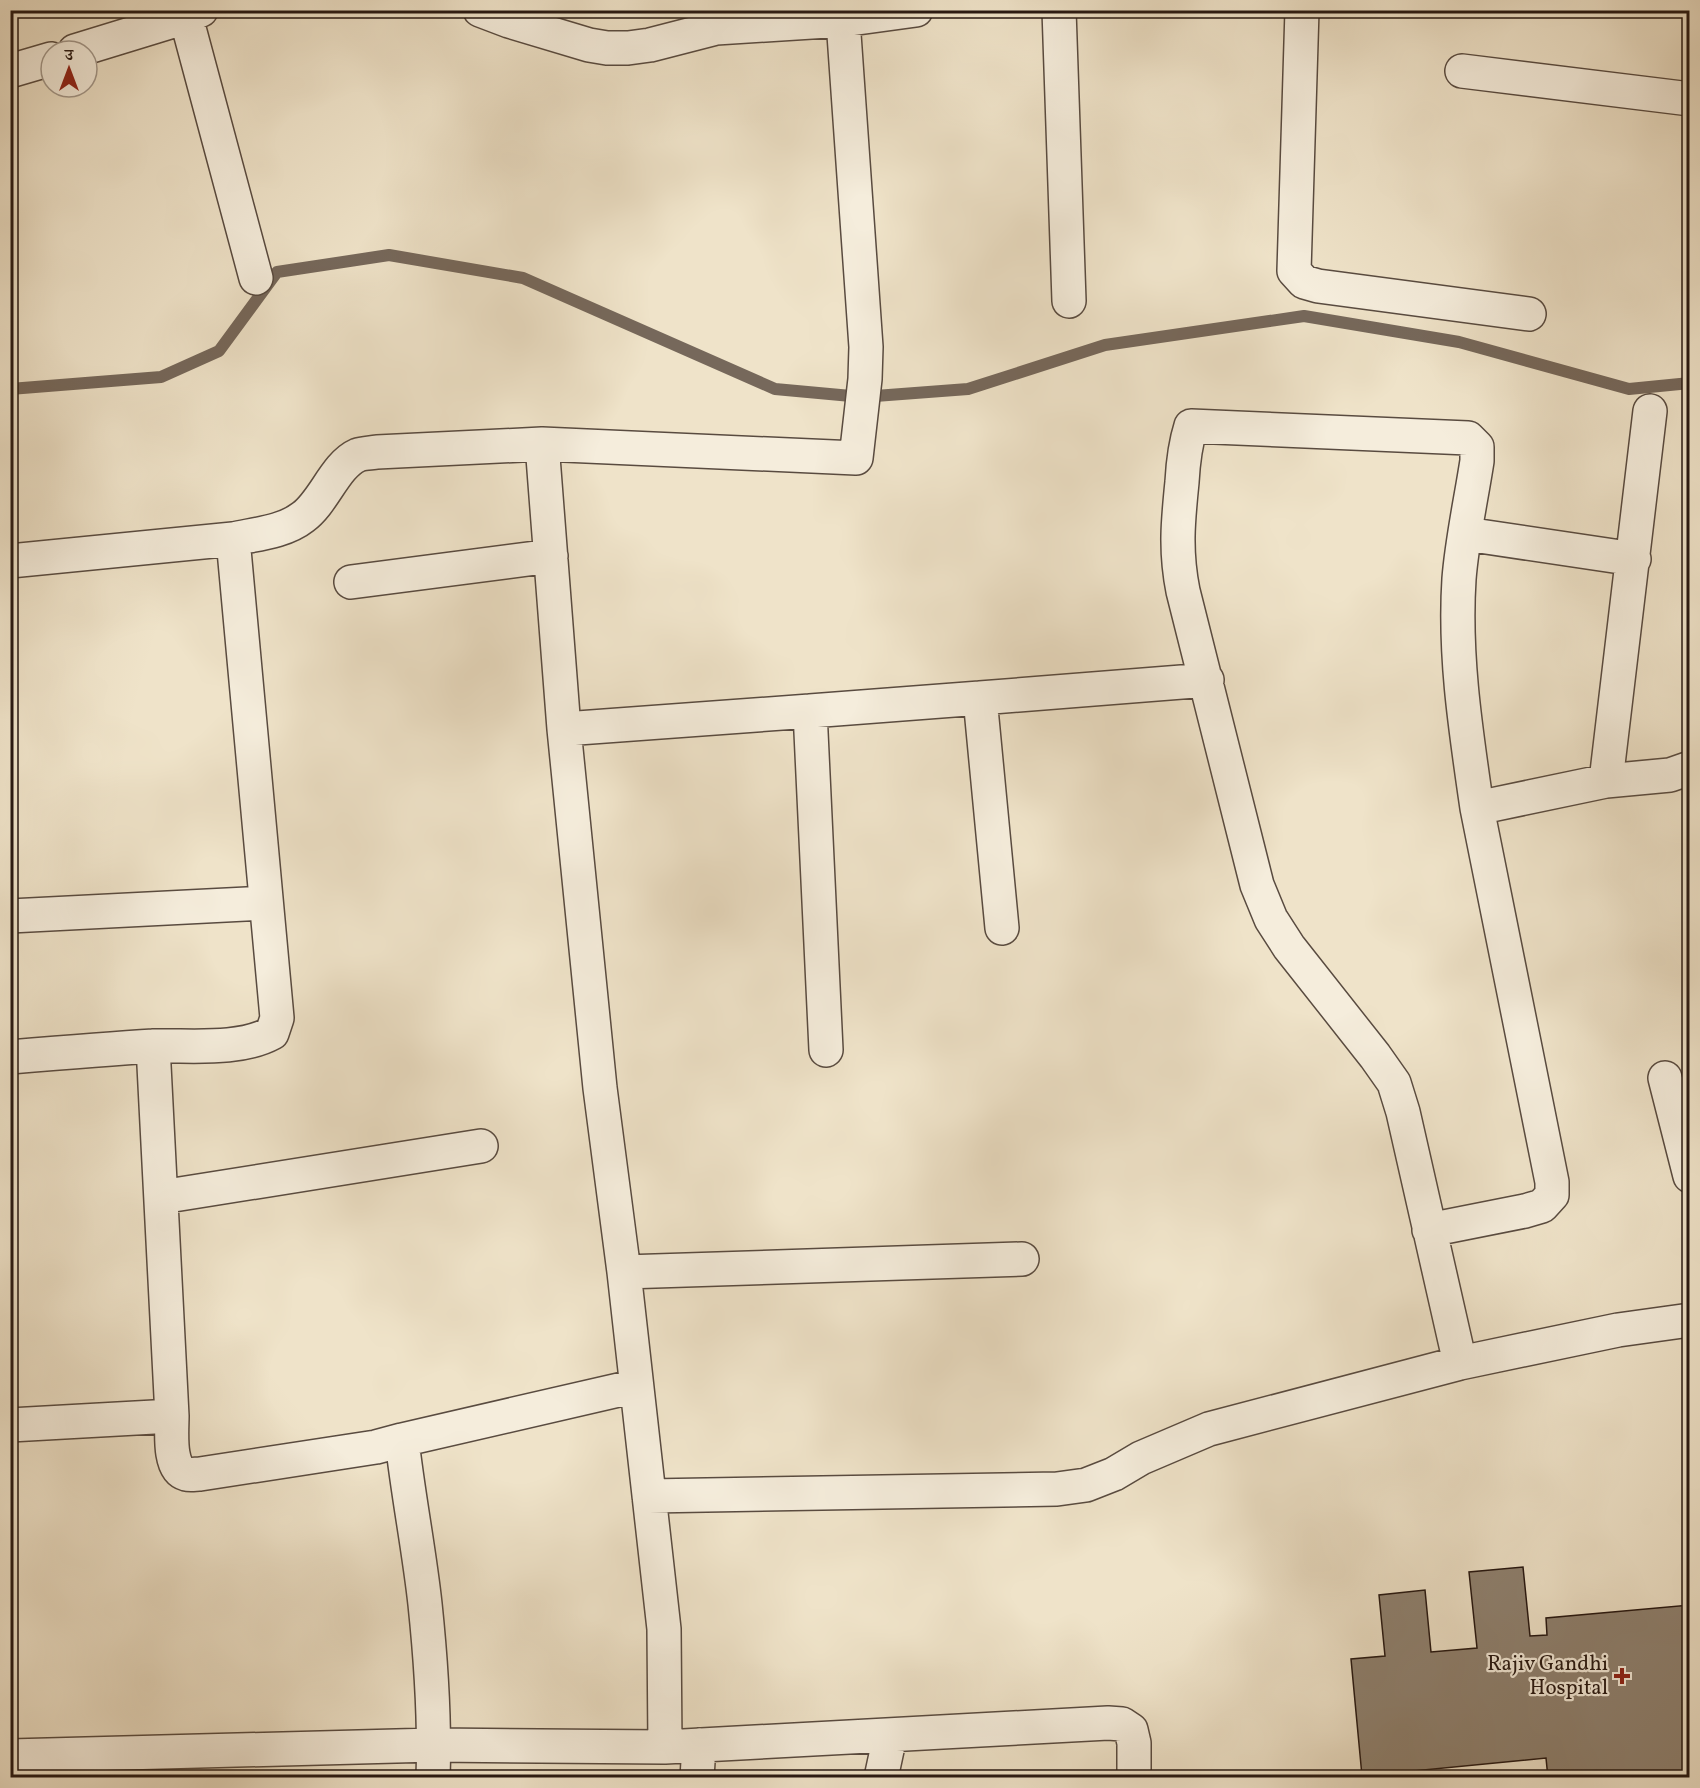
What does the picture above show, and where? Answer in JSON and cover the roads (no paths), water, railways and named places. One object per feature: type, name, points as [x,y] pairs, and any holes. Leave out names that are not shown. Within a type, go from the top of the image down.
[{"type":"street","points":[[480,10],[531,28],[607,48],[650,45],[716,28],[843,20],[916,10]]},
{"type":"street","points":[[1059,10],[1069,301]]},
{"type":"street","points":[[1302,10],[1294,271],[1304,282],[1318,286],[1529,314]]},
{"type":"street","points":[[99,43],[193,14],[256,278]]},
{"type":"street","points":[[10,561],[233,539],[286,527],[304,517],[317,504],[343,468],[358,455],[377,452],[542,444],[856,458],[866,347],[843,20]]},
{"type":"street","points":[[10,71],[39,62]]},
{"type":"street","points":[[1462,71],[1689,99]]},
{"type":"street","points":[[1606,782],[1650,411]]},
{"type":"street","points":[[1429,1230],[1525,1211],[1542,1206],[1552,1195],[1552,1182],[1476,808],[1463,710],[1458,629],[1459,578],[1476,461],[1476,447],[1468,438],[1191,426],[1185,443],[1177,527],[1177,561],[1257,885],[1271,919],[1289,947],[1394,1083],[1403,1112],[1429,1230],[1460,1363]]},
{"type":"street","points":[[542,444],[564,729],[600,1088],[624,1272],[664,1629],[665,1747]]},
{"type":"street","points":[[1466,534],[1634,559]]},
{"type":"street","points":[[10,1057],[245,1043],[272,1033],[277,1018],[233,539]]},
{"type":"street","points":[[351,582],[550,556]]},
{"type":"street","points":[[564,729],[1207,680]]},
{"type":"street","points":[[980,698],[1002,928]]},
{"type":"street","points":[[810,711],[826,1050]]},
{"type":"street","points":[[1476,808],[1606,782],[1670,775],[1689,768]]},
{"type":"street","points":[[10,916],[265,903]]},
{"type":"street","points":[[153,1047],[173,1458],[176,1468],[185,1474],[200,1474],[375,1447],[636,1386]]},
{"type":"street","points":[[1665,1078],[1689,1176]]},
{"type":"street","points":[[161,1197],[481,1146]]},
{"type":"street","points":[[624,1272],[1022,1259]]},
{"type":"street","points":[[649,1496],[1057,1490],[1114,1474],[1141,1458],[1209,1430],[1460,1363],[1618,1330],[1689,1320]]},
{"type":"street","points":[[10,1425],[172,1416]]},
{"type":"street","points":[[402,1440],[425,1602],[432,1685],[433,1778]]},
{"type":"street","points":[[10,1756],[434,1745],[665,1747],[1108,1723],[1122,1724],[1131,1730],[1134,1743],[1134,1778]]},
{"type":"street","points":[[881,1778],[890,1736]]},
{"type":"street","points":[[697,1778],[699,1745]]},
{"type":"waterway","points":[[10,389],[161,377],[219,351],[277,272],[389,255],[523,278],[775,389],[862,397],[968,389],[1105,345],[1304,316],[1459,342],[1629,389],[1690,383]]},
{"type":"place","name":"Rajiv Gandhi Hospital","points":[[1622,1676]]}]
